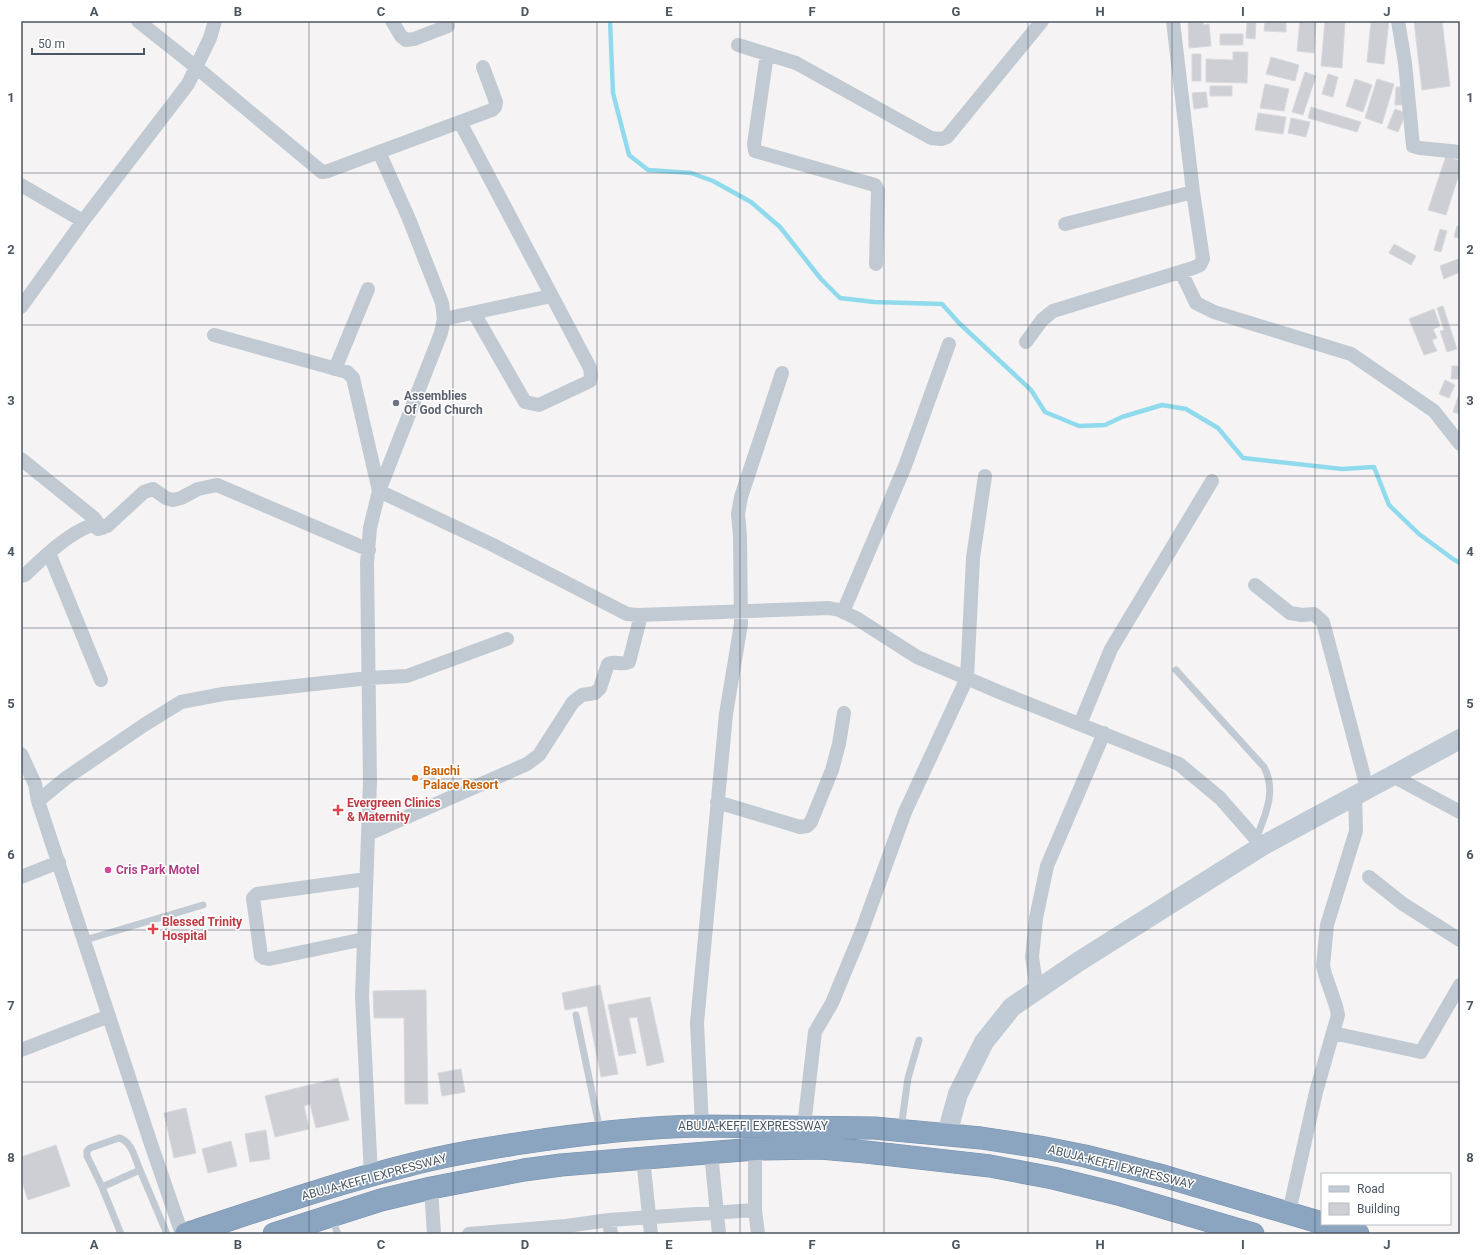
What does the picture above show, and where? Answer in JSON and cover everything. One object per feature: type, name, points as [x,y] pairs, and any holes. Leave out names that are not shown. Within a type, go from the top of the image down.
[{"type":"highway","name":"ABUJA-KEFFI EXPRESSWAY","points":[[186,1234],[327,1188],[409,1165],[483,1149],[553,1138],[674,1126],[804,1126],[874,1128],[947,1134],[1008,1142],[1085,1156],[1163,1176],[1321,1223]]},
{"type":"highway","points":[[674,1126],[671,1134],[671,1144],[674,1156]]},
{"type":"highway","points":[[608,1132],[619,1139],[620,1146],[616,1160]]},
{"type":"highway","name":"ABUJA-KEFFI EXPRESSWAY","points":[[274,1234],[334,1225],[381,1200],[431,1188],[524,1170],[616,1160],[755,1149],[820,1148],[990,1166],[1053,1178],[1118,1194],[1239,1232]]},
{"type":"highway","points":[[1329,1225],[1358,1234]]},
{"type":"street","points":[[138,21],[196,67],[322,172],[492,110],[495,107],[496,102],[483,67]]},
{"type":"street","points":[[21,307],[83,222],[188,84],[210,38],[215,21]]},
{"type":"street","points":[[392,21],[401,36],[406,40],[414,39],[448,26]]},
{"type":"street","points":[[738,45],[796,63],[931,138],[941,139],[947,137],[1042,21]]},
{"type":"street","points":[[1026,342],[1042,320],[1053,311],[1181,272],[1200,265],[1203,259],[1193,192],[1173,21]]},
{"type":"street","points":[[1398,21],[1405,63],[1413,146],[1460,152]]},
{"type":"street","points":[[767,54],[754,144],[755,151],[875,184],[878,190],[876,264]]},
{"type":"street","points":[[460,122],[590,368],[590,381],[539,405],[525,402],[474,313]]},
{"type":"street","points":[[371,1175],[362,996],[370,782],[367,563],[370,528],[379,492],[441,333],[444,319],[442,303],[415,232],[379,152]]},
{"type":"street","points":[[21,184],[83,222]]},
{"type":"street","points":[[1065,224],[1193,192]]},
{"type":"street","points":[[1181,272],[1196,303],[1214,312],[1351,354],[1434,411],[1460,444]]},
{"type":"street","points":[[335,369],[368,289]]},
{"type":"street","points":[[444,319],[551,296]]},
{"type":"street","points":[[214,335],[347,372],[353,378],[379,492]]},
{"type":"street","points":[[843,612],[905,466],[949,344]]},
{"type":"street","points":[[702,1126],[697,1022],[726,714],[741,624],[740,536],[738,514],[741,497],[782,373]]},
{"type":"street","points":[[21,459],[94,518],[102,528]]},
{"type":"street","points":[[804,1126],[815,1032],[832,1003],[861,934],[906,812],[967,678],[973,558],[985,476]]},
{"type":"street","points":[[1080,724],[1111,649],[1212,481]]},
{"type":"street","points":[[21,576],[25,575],[49,553],[82,528],[92,525],[98,529],[107,526],[144,492],[153,489],[166,498],[173,500],[181,498],[198,489],[217,485],[369,550]]},
{"type":"street","points":[[379,492],[490,544],[627,614],[641,615],[828,608],[839,610],[917,656],[967,678],[1179,764],[1220,798],[1259,843]]},
{"type":"street","points":[[49,553],[101,680]]},
{"type":"street","points":[[1255,585],[1290,613],[1302,615],[1314,614],[1323,622],[1361,791],[1356,831],[1327,925],[1323,966],[1338,1015],[1316,1092],[1289,1212]]},
{"type":"street","points":[[368,834],[527,764],[539,755],[573,702],[582,695],[595,693],[600,688],[608,664],[612,662],[624,665],[629,662],[641,615]]},
{"type":"street","points":[[38,801],[66,778],[144,725],[181,702],[223,694],[369,678],[407,676],[507,639]]},
{"type":"street","points":[[717,802],[800,827],[807,826],[811,822],[832,770],[839,744],[844,713]]},
{"type":"street","points":[[1037,990],[1032,956],[1036,918],[1047,866],[1104,733]]},
{"type":"street","points":[[947,1134],[958,1094],[984,1042],[1012,1007],[1259,843],[1460,738]]},
{"type":"street","points":[[23,762],[35,784],[38,801],[182,1234]]},
{"type":"street","points":[[1391,775],[1460,812]]},
{"type":"street","points":[[21,877],[59,862]]},
{"type":"street","points":[[1369,877],[1403,904],[1460,940]]},
{"type":"street","points":[[364,939],[264,958],[261,956],[254,898],[257,894],[366,879]]},
{"type":"street","points":[[1333,1033],[1421,1052],[1460,985]]},
{"type":"street","points":[[21,1050],[109,1016]]},
{"type":"street","points":[[755,1149],[758,1234]]},
{"type":"street","points":[[711,1153],[719,1234]]},
{"type":"street","points":[[643,1158],[651,1234]]},
{"type":"street","points":[[431,1188],[434,1234]]},
{"type":"street","points":[[469,1234],[566,1230],[609,1220],[756,1210]]},
{"type":"street","points":[[609,1220],[611,1234]]},
{"type":"lane","points":[[1176,670],[1264,767],[1269,775],[1270,790],[1268,806],[1259,843]]},
{"type":"lane","points":[[85,940],[203,905]]},
{"type":"lane","points":[[576,1015],[608,1132]]},
{"type":"lane","points":[[900,1130],[908,1078],[919,1040]]},
{"type":"lane","points":[[121,1234],[102,1187],[87,1156],[87,1151],[90,1148],[119,1138],[124,1139],[128,1143],[167,1234]]},
{"type":"lane","points":[[102,1187],[140,1170]]},
{"type":"building","points":[[1188,21],[1204,21],[1203,25],[1209,24],[1211,46],[1189,48]]},
{"type":"building","points":[[1247,21],[1256,21],[1255,39],[1246,38]]},
{"type":"building","points":[[1265,21],[1286,21],[1286,32],[1264,31]]},
{"type":"building","points":[[1300,21],[1316,21],[1314,53],[1297,51]]},
{"type":"building","points":[[1325,21],[1345,21],[1342,68],[1321,66]]},
{"type":"building","points":[[1371,21],[1389,21],[1384,64],[1367,62]]},
{"type":"building","points":[[1414,21],[1442,21],[1450,86],[1422,90]]},
{"type":"building","points":[[1220,34],[1243,34],[1243,45],[1220,45]]},
{"type":"building","points":[[1233,52],[1248,52],[1247,83],[1206,82],[1206,59],[1233,60]]},
{"type":"building","points":[[1192,54],[1201,54],[1201,81],[1192,81]]},
{"type":"building","points":[[1271,57],[1299,65],[1295,81],[1266,74]]},
{"type":"building","points":[[1305,72],[1316,76],[1303,115],[1292,112]]},
{"type":"building","points":[[1328,74],[1338,77],[1333,97],[1322,94]]},
{"type":"building","points":[[1355,79],[1372,85],[1363,112],[1346,106]]},
{"type":"building","points":[[1377,79],[1394,84],[1382,124],[1365,118]]},
{"type":"building","points":[[1265,84],[1289,89],[1284,111],[1260,108]]},
{"type":"building","points":[[1210,86],[1232,86],[1232,96],[1210,96]]},
{"type":"building","points":[[1396,87],[1405,87],[1405,105],[1395,105]]},
{"type":"building","points":[[1206,92],[1208,107],[1194,109],[1192,93]]},
{"type":"building","points":[[1311,107],[1361,122],[1357,132],[1308,118]]},
{"type":"building","points":[[1395,109],[1406,113],[1398,132],[1387,128]]},
{"type":"building","points":[[1258,113],[1286,117],[1283,134],[1255,130]]},
{"type":"building","points":[[1291,118],[1310,122],[1306,137],[1288,133]]},
{"type":"building","points":[[1446,156],[1460,161],[1460,171],[1446,215],[1428,210]]},
{"type":"building","points":[[1457,226],[1460,227],[1460,238],[1454,237]]},
{"type":"building","points":[[1440,229],[1447,231],[1441,252],[1434,250]]},
{"type":"building","points":[[1394,244],[1416,256],[1411,265],[1389,253]]},
{"type":"building","points":[[1458,259],[1460,262],[1460,272],[1444,279],[1440,266]]},
{"type":"building","points":[[1443,306],[1457,349],[1447,352],[1440,331],[1444,330],[1437,308]]},
{"type":"building","points":[[1434,309],[1440,326],[1433,329],[1437,338],[1432,340],[1437,351],[1424,355],[1409,319]]},
{"type":"building","points":[[1452,366],[1460,366],[1460,379],[1451,379]]},
{"type":"building","points":[[1445,380],[1455,385],[1449,398],[1439,394]]},
{"type":"building","points":[[1460,391],[1460,414],[1453,412]]},
{"type":"building","points":[[600,985],[618,1074],[601,1077],[587,1006],[565,1010],[562,993]]},
{"type":"building","points":[[426,990],[428,1104],[405,1104],[404,1018],[374,1018],[373,991]]},
{"type":"building","points":[[650,997],[664,1062],[647,1066],[637,1017],[629,1018],[636,1053],[619,1056],[608,1005]]},
{"type":"building","points":[[461,1069],[465,1092],[442,1096],[438,1073]]},
{"type":"building","points":[[338,1078],[349,1120],[316,1128],[310,1104],[304,1106],[309,1129],[275,1137],[265,1096]]},
{"type":"building","points":[[186,1108],[196,1153],[174,1158],[164,1113]]},
{"type":"building","points":[[266,1130],[270,1159],[250,1162],[245,1134]]},
{"type":"building","points":[[231,1141],[237,1166],[208,1173],[202,1149]]},
{"type":"building","points":[[56,1145],[70,1186],[28,1200],[21,1179],[21,1157]]},
{"type":"waterway","points":[[610,21],[613,93],[629,155],[648,170],[691,173],[713,181],[751,202],[780,227],[821,279],[840,298],[874,302],[942,304],[959,323],[1031,390],[1045,412],[1079,426],[1105,425],[1122,417],[1162,405],[1186,409],[1218,428],[1243,458],[1342,469],[1374,467],[1389,505],[1419,534],[1460,563]]},
{"type":"place","name":"Assemblies Of God Church","points":[[396,403]]},
{"type":"place","name":"Bauchi Palace Resort","points":[[415,778]]},
{"type":"place","name":"Evergreen Clinics & Maternity","points":[[338,810]]},
{"type":"place","name":"Cris Park Motel","points":[[108,870]]},
{"type":"place","name":"Blessed Trinity Hospital","points":[[153,929]]}]
